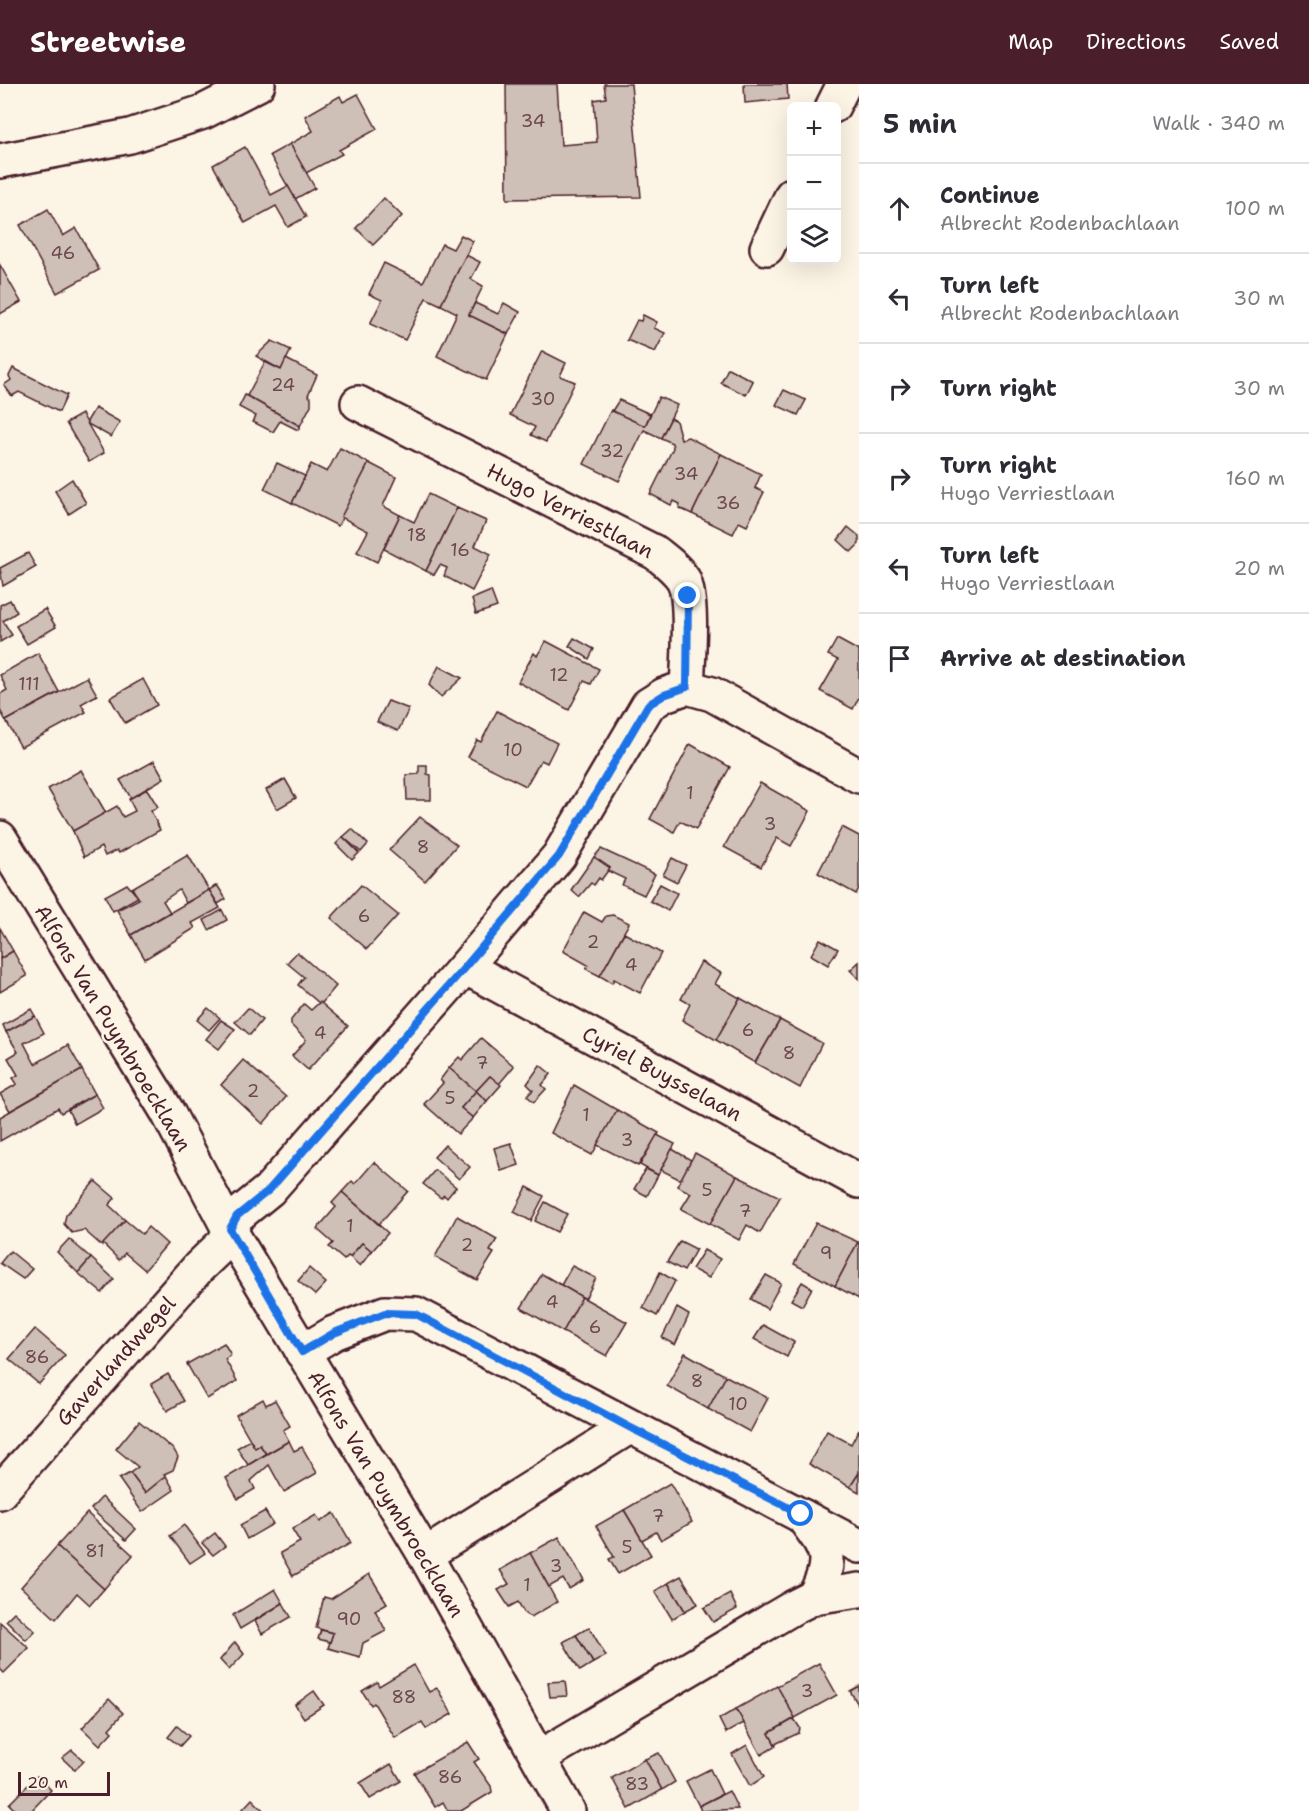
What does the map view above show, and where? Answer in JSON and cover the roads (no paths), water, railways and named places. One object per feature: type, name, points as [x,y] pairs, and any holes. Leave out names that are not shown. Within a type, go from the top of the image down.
[{"type":"street","points":[[0,161],[130,136],[203,112],[258,84]]},
{"type":"street","points":[[835,102],[844,84]]},
{"type":"street","points":[[767,248],[787,206]]},
{"type":"street","name":"Hugo Verriestlaan","points":[[358,404],[656,554],[672,565],[683,580],[688,596],[687,687]]},
{"type":"street","points":[[230,1229],[237,1216],[269,1190],[559,856],[648,705],[664,695],[687,687],[712,694],[859,776]]},
{"type":"street","name":"Alfons Van Puymbroecklaan","points":[[0,838],[167,1111],[230,1229],[425,1555],[540,1757],[568,1811]]},
{"type":"street","name":"Cyriel Buysselaan","points":[[465,967],[859,1181]]},
{"type":"street","name":"Gaverlandwegel","points":[[0,1492],[200,1267],[224,1244],[230,1229]]},
{"type":"street","points":[[302,1352],[334,1333],[385,1313],[416,1314],[859,1546]]},
{"type":"street","points":[[425,1555],[629,1427]]},
{"type":"street","points":[[801,1514],[820,1540],[827,1567],[814,1597]]},
{"type":"street","points":[[540,1757],[814,1597],[859,1590]]}]
